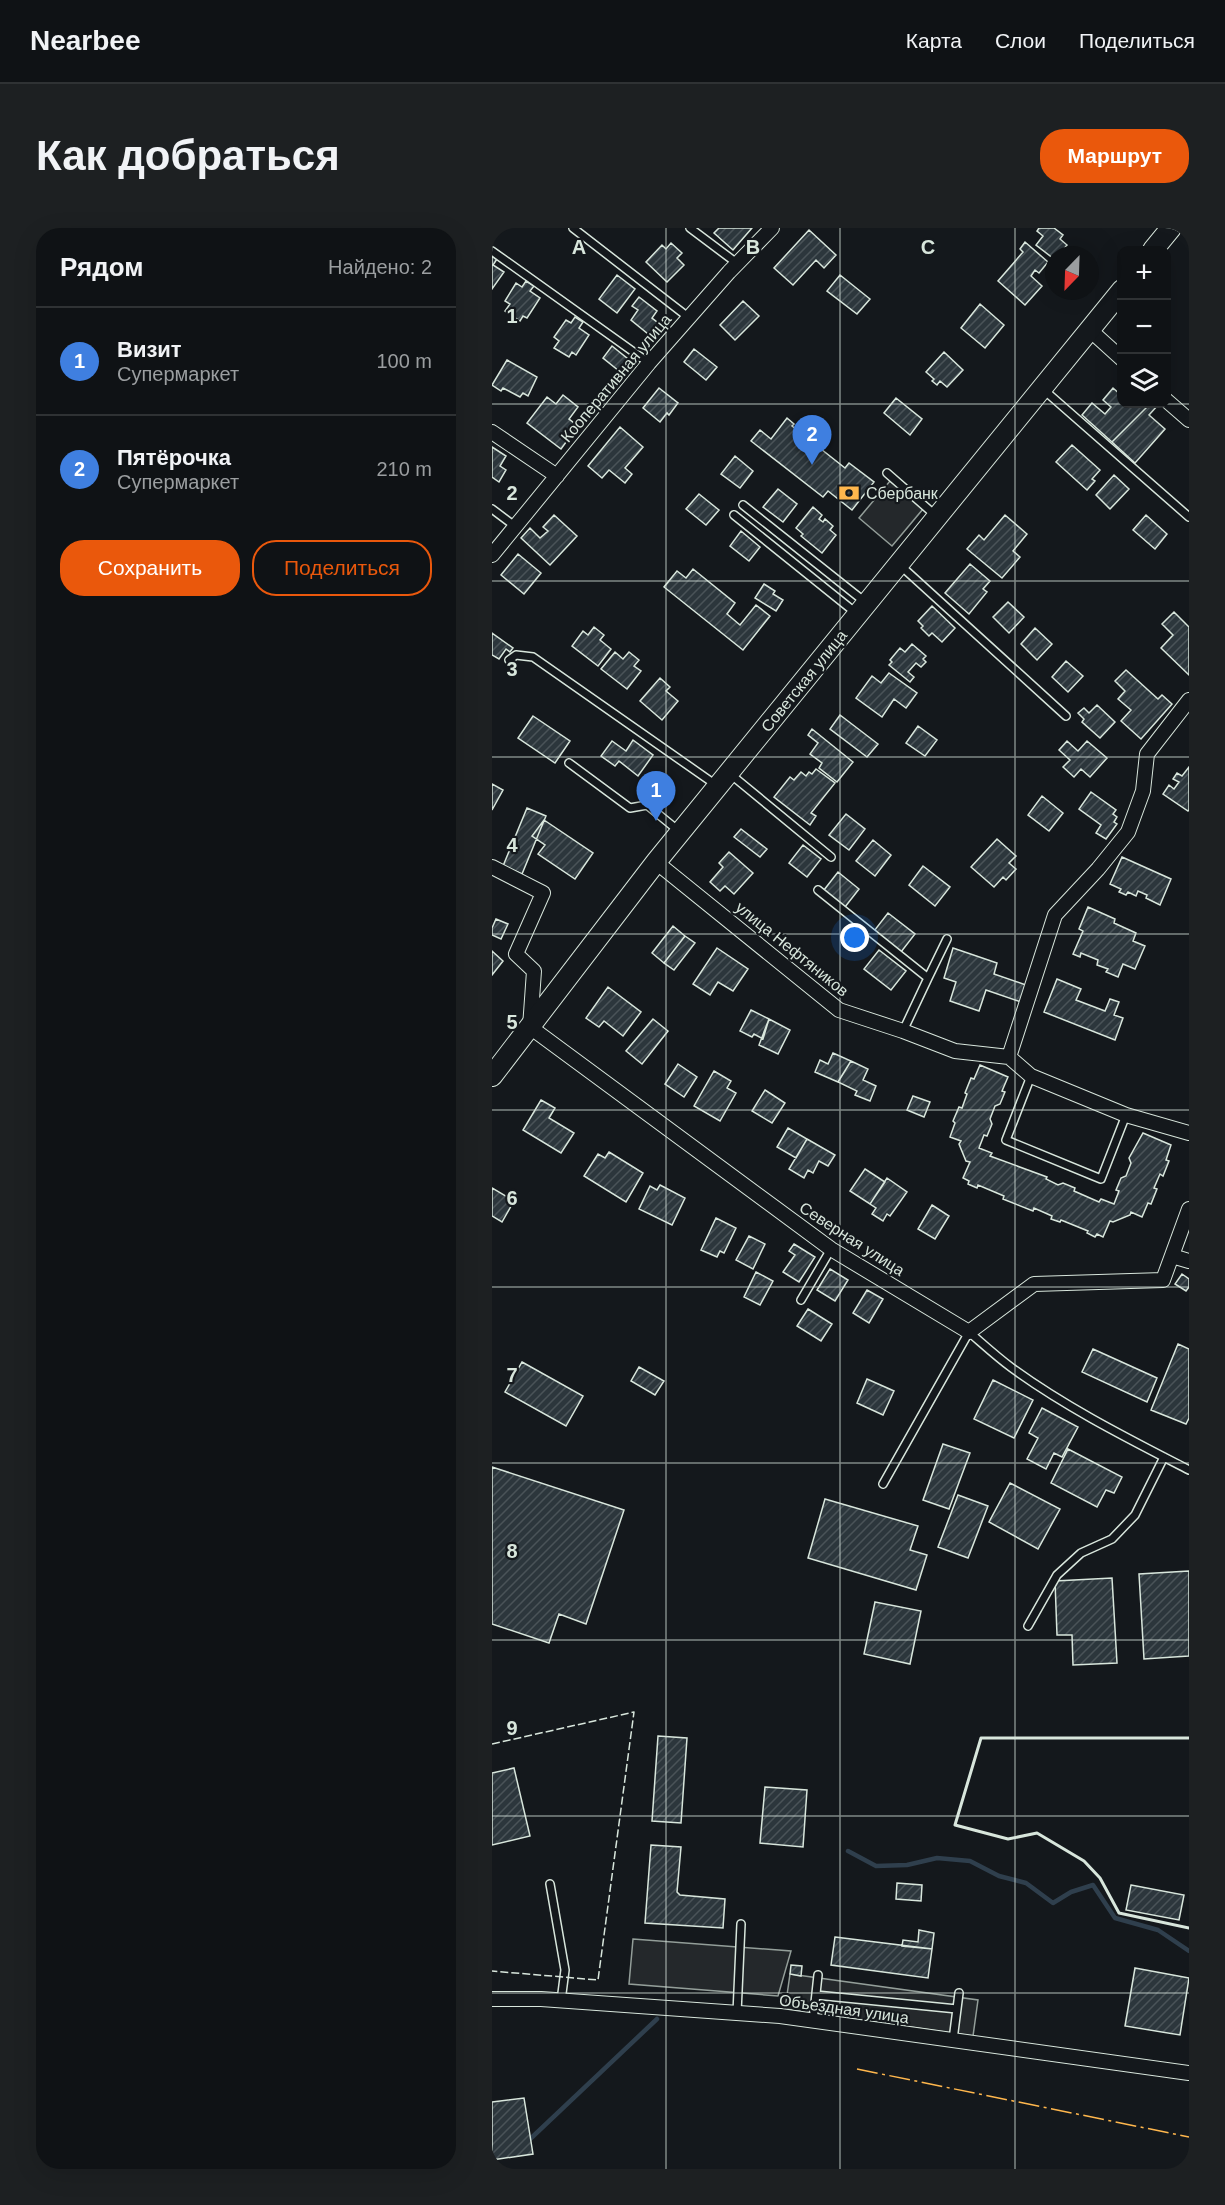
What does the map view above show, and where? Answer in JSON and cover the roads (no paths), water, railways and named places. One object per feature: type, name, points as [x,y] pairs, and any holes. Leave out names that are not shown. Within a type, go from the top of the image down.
[{"type":"street","name":"Кооперативная улица","points":[[492,555],[649,363],[772,228]]},
{"type":"street","points":[[1156,246],[1171,228]]},
{"type":"street","name":"Советская улица","points":[[494,1069],[530,1027],[680,832],[1117,296]]},
{"type":"street","points":[[1090,330],[1117,354]]},
{"type":"street","points":[[1171,404],[1189,420]]},
{"type":"street","points":[[492,432],[557,476]]},
{"type":"street","points":[[1189,700],[1147,754],[1143,791],[1128,832],[1098,869],[1055,915],[1009,1057],[1030,1076],[1126,1115],[1189,1133]]},
{"type":"street","name":"улица Нефтяников","points":[[656,862],[839,1010],[903,1031],[955,1052],[1009,1057]]},
{"type":"street","points":[[492,867],[543,893],[516,954],[534,971],[530,1027]]},
{"type":"street","name":"Северная улица","points":[[530,1027],[831,1249],[969,1332]]},
{"type":"street","points":[[969,1332],[1034,1284],[1163,1280],[1189,1209]]},
{"type":"street","points":[[1172,1256],[1189,1261]]},
{"type":"street","name":"Объездная улица","points":[[492,1999],[561,2001],[737,2013],[813,2021],[1189,2073]]},
{"type":"lane","points":[[573,228],[688,318]]},
{"type":"lane","points":[[690,228],[738,264]]},
{"type":"lane","points":[[492,251],[649,363]]},
{"type":"lane","points":[[1042,388],[1189,517]]},
{"type":"lane","points":[[887,473],[937,516]]},
{"type":"lane","points":[[743,505],[862,609]]},
{"type":"lane","points":[[492,509],[516,527]]},
{"type":"lane","points":[[734,515],[862,609]]},
{"type":"lane","points":[[898,564],[1066,716]]},
{"type":"lane","points":[[509,660],[516,655],[533,657],[723,779],[831,857]]},
{"type":"lane","points":[[569,763],[630,808],[647,806],[680,832]]},
{"type":"lane","points":[[818,890],[928,978]]},
{"type":"lane","points":[[903,1031],[947,939]]},
{"type":"lane","points":[[1030,1076],[1006,1140],[1048,1158],[1101,1179],[1126,1115]]},
{"type":"lane","points":[[801,1299],[831,1249]]},
{"type":"lane","points":[[883,1484],[969,1332],[1011,1368],[1132,1441],[1189,1470]]},
{"type":"lane","points":[[1028,1626],[1057,1575],[1081,1553],[1112,1539],[1135,1515],[1164,1457]]},
{"type":"lane","points":[[550,1884],[565,1971],[561,2001]]},
{"type":"lane","points":[[737,2013],[741,1924]]},
{"type":"lane","points":[[813,2021],[818,1975]]},
{"type":"lane","points":[[953,2040],[959,1993]]},
{"type":"lane","points":[[816,1995],[957,2009]]},
{"type":"waterway","points":[[848,1851],[876,1866],[907,1865],[937,1858],[970,1861],[999,1876],[1026,1883],[1053,1903],[1071,1892],[1093,1885],[1115,1918],[1158,1930],[1189,1951]]},
{"type":"waterway","points":[[527,2142],[657,2019]]},
{"type":"place","name":"Пятёрочка","points":[[812,465]]},
{"type":"place","name":"Сбербанк","points":[[849,493]]},
{"type":"place","name":"Визит","points":[[656,821]]}]
